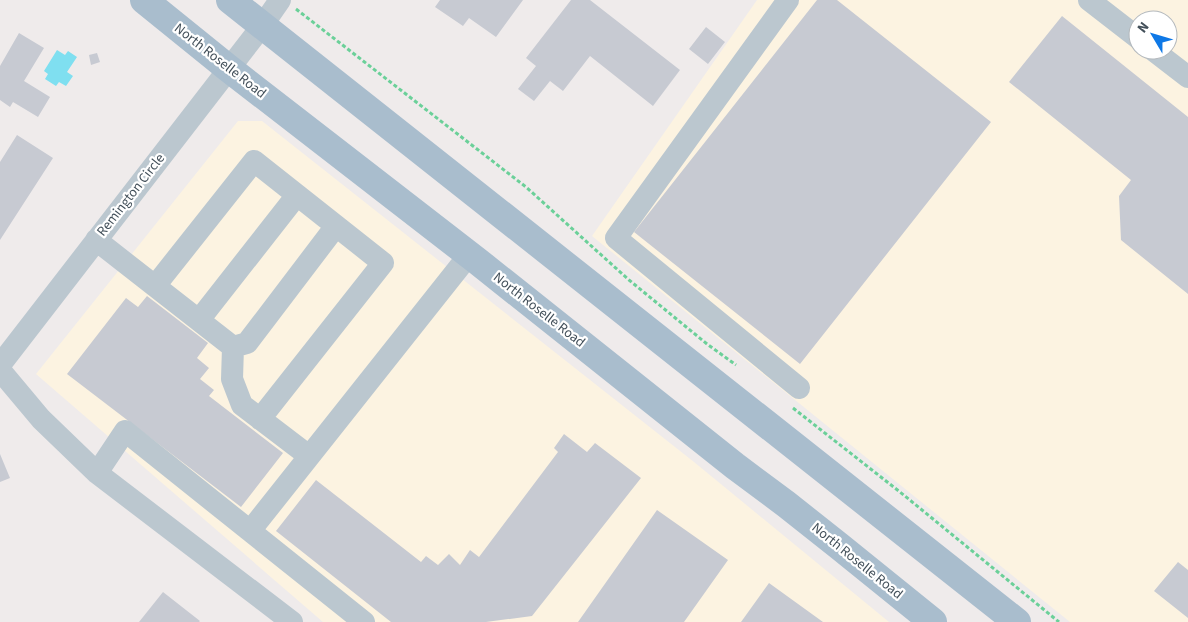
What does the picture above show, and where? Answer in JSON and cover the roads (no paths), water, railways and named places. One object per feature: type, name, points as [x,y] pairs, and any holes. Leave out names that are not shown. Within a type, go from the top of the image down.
[{"type":"main road","name":"North Roselle Road","points":[[144,0],[735,466],[817,528],[933,622]]},
{"type":"main road","points":[[230,0],[1017,622]]},
{"type":"street","points":[[788,0],[616,238],[799,388]]},
{"type":"street","points":[[1089,0],[1128,30]]},
{"type":"street","name":"Remington Circle","points":[[0,365],[228,68],[262,26],[286,3]]},
{"type":"street","points":[[1166,60],[1188,77]]},
{"type":"street","points":[[155,286],[254,161],[383,264],[260,419]]},
{"type":"street","points":[[199,320],[297,195]]},
{"type":"street","points":[[233,347],[247,343],[336,226]]},
{"type":"street","points":[[96,240],[233,347]]},
{"type":"street","points":[[250,531],[469,255]]},
{"type":"street","points":[[233,347],[232,378],[242,405],[309,456]]},
{"type":"street","points":[[0,370],[41,419],[97,473],[292,622]]},
{"type":"street","points":[[97,473],[125,431],[364,622]]},
{"type":"water","points":[[57,50],[65,55],[68,51],[77,57],[67,72],[73,76],[66,86],[59,82],[56,86],[45,79],[48,74],[44,71]]}]
